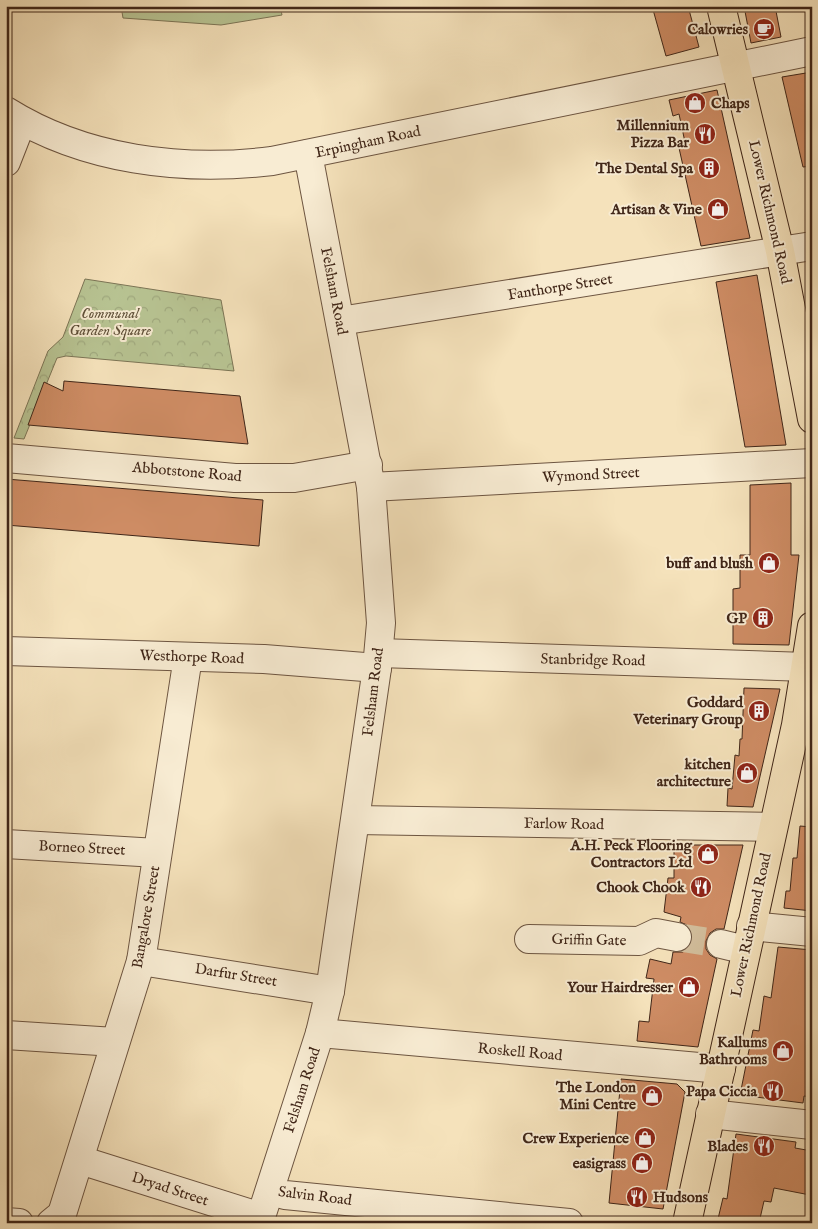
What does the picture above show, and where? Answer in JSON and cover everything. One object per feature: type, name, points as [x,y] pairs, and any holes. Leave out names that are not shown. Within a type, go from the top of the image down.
[{"type":"main road","name":"Lower Richmond Road","points":[[721,6],[780,251],[810,404]]},
{"type":"main road","name":"Lower Richmond Road","points":[[687,1223],[721,1068],[739,940],[804,725],[807,666],[812,626]]},
{"type":"street","name":"Erpingham Road","points":[[14,116],[46,133],[88,147],[175,164],[233,165],[272,162],[812,51]]},
{"type":"street","points":[[6,162],[14,116]]},
{"type":"street","name":"Felsham Road","points":[[260,1220],[320,1033],[330,991],[356,820],[378,660],[381,623],[370,476],[308,154]]},
{"type":"street","name":"Fanthorpe Street","points":[[340,321],[812,246]]},
{"type":"street","name":"Abbotstone Road","points":[[6,458],[235,478],[370,476]]},
{"type":"street","name":"Wymond Street","points":[[370,476],[812,463]]},
{"type":"street","name":"Westhorpe Road","points":[[6,651],[264,659],[378,660]]},
{"type":"street","name":"Bangalore Street","points":[[51,1223],[62,1214],[141,961],[188,657]]},
{"type":"street","name":"Stanbridge Road","points":[[378,660],[807,666]]},
{"type":"street","name":"Farlow Road","points":[[356,820],[772,827]]},
{"type":"street","name":"Borneo Street","points":[[6,844],[157,853]]},
{"type":"street","points":[[739,940],[812,932]]},
{"type":"street","name":"Griffin Gate","points":[[529,939],[639,941],[656,933],[677,937]]},
{"type":"street","name":"Darfur Street","points":[[141,961],[330,991]]},
{"type":"street","name":"Roskell Road","points":[[320,1033],[558,1056],[721,1068]]},
{"type":"street","points":[[6,1035],[115,1042]]},
{"type":"street","points":[[710,1114],[812,1125]]},
{"type":"street","name":"Dryad Street","points":[[80,1160],[260,1220]]},
{"type":"street","name":"Salvin Road","points":[[270,1190],[286,1195],[569,1223]]},
{"type":"street","points":[[6,1222],[19,1223]]},
{"type":"green space","points":[[121,6],[280,6],[282,15],[221,25],[123,18]]},
{"type":"green space","name":"Communal Garden Square","points":[[85,279],[221,300],[234,371],[66,356],[57,358],[24,439],[14,438],[48,351],[63,337]]},
{"type":"building","points":[[652,6],[688,6],[699,47],[666,56]]},
{"type":"building","name":"Calowries","points":[[744,6],[775,6],[781,37],[751,43]]},
{"type":"building","points":[[812,72],[812,166],[803,167],[782,77]]},
{"type":"building","points":[[717,90],[750,238],[701,246],[679,148],[686,147],[679,114],[673,116],[669,100]]},
{"type":"building","points":[[757,275],[786,445],[745,447],[716,282]]},
{"type":"building","points":[[64,381],[240,396],[248,444],[28,425],[44,382],[63,391]]},
{"type":"building","points":[[6,479],[263,500],[259,546],[6,525]]},
{"type":"building","points":[[791,483],[791,555],[799,555],[789,645],[733,644],[733,589],[740,588],[740,555],[750,555],[750,485]]},
{"type":"building","points":[[744,688],[780,689],[753,807],[727,806],[728,788],[732,789],[735,755],[739,756],[740,739],[742,739]]},
{"type":"building","points":[[800,826],[812,827],[812,911],[784,908],[786,891],[790,891],[793,858],[797,858]]},
{"type":"building","points":[[674,845],[743,845],[724,929],[716,929],[710,933],[706,941],[706,949],[710,955],[717,959],[698,1047],[637,1041],[639,1021],[649,1022],[654,979],[646,978],[650,959],[671,964],[673,952],[683,952],[689,947],[692,940],[692,931],[687,925],[680,922],[681,917],[664,912],[668,878],[674,878]]},
{"type":"building","points":[[778,947],[812,950],[812,1097],[804,1096],[803,1103],[740,1095],[753,1030],[759,1031],[764,996],[771,998]]},
{"type":"building","points":[[621,1079],[677,1084],[685,1092],[663,1209],[609,1203]]},
{"type":"building","points":[[736,1134],[796,1142],[795,1148],[812,1151],[810,1195],[774,1188],[771,1202],[764,1201],[759,1223],[717,1223],[723,1198],[727,1199]]},
{"type":"tunnel","points":[[677,937],[721,944]]},
{"type":"place","name":"Calowries","points":[[764,29]]},
{"type":"place","name":"Chaps","points":[[695,103]]},
{"type":"place","name":"Millennium Pizza Bar","points":[[705,134]]},
{"type":"place","name":"The Dental Spa","points":[[709,168]]},
{"type":"place","name":"Artisan & Vine","points":[[718,209]]},
{"type":"place","name":"buff and blush","points":[[769,563]]},
{"type":"place","name":"GP","points":[[763,618]]},
{"type":"place","name":"Goddard Veterinary Group","points":[[759,711]]},
{"type":"place","name":"kitchen architecture","points":[[747,773]]},
{"type":"place","name":"A.H. Peck Flooring Contractors Ltd","points":[[708,854]]},
{"type":"place","name":"Chook Chook","points":[[701,887]]},
{"type":"place","name":"Your Hairdresser","points":[[689,987]]},
{"type":"place","name":"Kallums Bathrooms","points":[[783,1051]]},
{"type":"place","name":"Papa Ciccia","points":[[773,1091]]},
{"type":"place","name":"The London Mini Centre","points":[[652,1096]]},
{"type":"place","name":"Crew Experience","points":[[645,1138]]},
{"type":"place","name":"Blades","points":[[764,1146]]},
{"type":"place","name":"easigrass","points":[[642,1163]]},
{"type":"place","name":"Hudsons","points":[[637,1197]]}]
